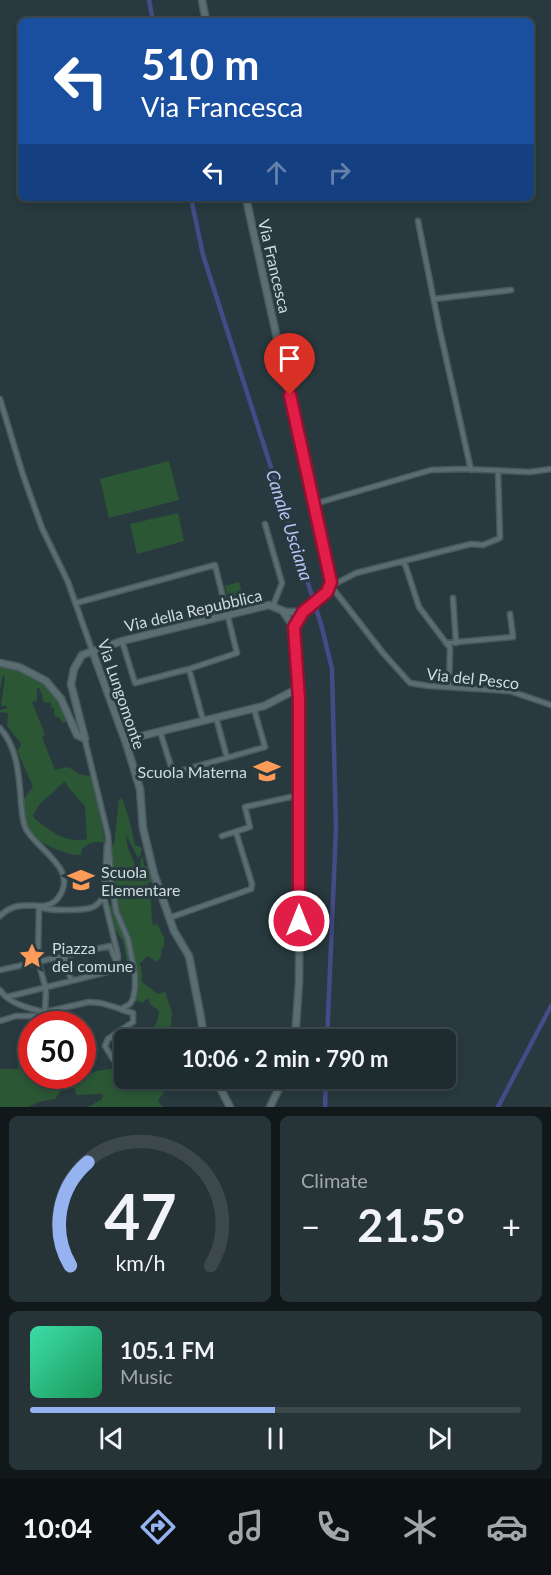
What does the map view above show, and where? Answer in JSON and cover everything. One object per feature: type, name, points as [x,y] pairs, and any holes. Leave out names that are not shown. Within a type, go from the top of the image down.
[{"type":"street","points":[[202,0],[205,18]]},
{"type":"street","name":"Via Francesca","points":[[247,201],[331,586]]},
{"type":"street","points":[[418,220],[471,470]]},
{"type":"street","points":[[434,299],[511,290]]},
{"type":"street","name":"Via Lungomonte","points":[[0,399],[42,528],[76,603],[125,742],[140,789],[141,815],[147,849],[168,918],[189,956],[203,1028]]},
{"type":"street","points":[[314,504],[431,470],[530,472],[551,469]]},
{"type":"street","points":[[294,634],[297,620],[303,612],[331,586],[356,573],[471,544],[483,545],[500,538],[498,471]]},
{"type":"street","points":[[265,525],[282,583],[273,606]]},
{"type":"street","points":[[404,561],[419,607],[450,648],[449,687]]},
{"type":"street","points":[[76,603],[215,564],[237,653],[189,669],[135,683],[122,641]]},
{"type":"street","name":"Via del Pesco","points":[[331,586],[410,683],[421,686],[516,692],[551,705]]},
{"type":"street","points":[[453,598],[456,643]]},
{"type":"street","name":"Via della Repubblica","points":[[92,650],[228,615],[273,606],[285,613]]},
{"type":"street","points":[[285,613],[303,612]]},
{"type":"street","points":[[285,613],[297,620]]},
{"type":"street","points":[[285,613],[294,634],[299,688],[299,982],[296,1029]]},
{"type":"street","points":[[446,643],[513,637],[510,614]]},
{"type":"street","points":[[92,650],[78,659],[71,680],[108,835],[116,911],[128,939],[135,975],[133,999],[130,1004],[121,1009]]},
{"type":"street","points":[[0,663],[20,667],[46,681],[61,699],[77,735],[85,739]]},
{"type":"street","points":[[189,669],[203,720]]},
{"type":"street","points":[[125,742],[160,730],[254,709],[299,688]]},
{"type":"street","points":[[160,730],[173,773],[265,747],[254,709]]},
{"type":"street","points":[[216,717],[227,758]]},
{"type":"street","points":[[0,728],[16,758],[22,814],[27,831],[57,862],[63,874],[63,888],[58,898],[50,904],[14,906],[0,916]]},
{"type":"street","points":[[222,836],[250,827],[245,807],[300,795]]},
{"type":"street","points":[[168,918],[251,889],[252,884],[236,832]]},
{"type":"street","points":[[7,997],[113,970],[118,958],[104,897],[108,835]]},
{"type":"street","points":[[39,906],[46,909],[83,909],[96,905],[104,897]]},
{"type":"street","points":[[39,906],[37,951],[46,986],[45,1011]]},
{"type":"street","points":[[0,969],[110,946],[116,961]]},
{"type":"street","points":[[64,956],[71,980]]},
{"type":"street","points":[[0,990],[20,1004],[42,1011]]},
{"type":"street","points":[[50,1011],[90,1002],[101,1003],[133,1013],[133,1022],[123,1029]]},
{"type":"street","points":[[0,1021],[18,1016]]},
{"type":"street","points":[[114,1035],[108,1039],[105,1046],[114,1060]]},
{"type":"street","points":[[220,1089],[230,1107]]},
{"type":"street","points":[[270,1107],[279,1089]]},
{"type":"green space","points":[[169,461],[179,500],[109,518],[100,479]]},
{"type":"green space","points":[[178,513],[184,541],[137,554],[130,524]]},
{"type":"green space","points":[[239,582],[245,604],[231,608],[225,586]]},
{"type":"green space","points":[[0,665],[19,670],[35,678],[50,689],[56,697],[66,717],[66,722],[63,723],[54,714],[51,702],[44,703],[40,689],[37,688],[37,700],[32,702],[45,735],[42,737],[55,770],[67,767],[80,775],[92,776],[104,843],[90,844],[82,849],[81,855],[75,855],[41,842],[30,832],[24,819],[23,800],[33,787],[17,750],[21,744],[7,725],[8,713],[0,712],[7,708],[7,706],[1,706],[5,677],[3,675],[0,689]],"holes":[[[66,782],[85,806],[87,839],[73,840],[59,835],[46,828],[33,815],[40,804]]]},
{"type":"green space","points":[[122,798],[135,845],[142,848],[140,857],[137,856],[126,834],[128,848],[136,867],[140,867],[141,858],[143,858],[144,866],[150,867],[154,883],[148,882],[152,920],[154,926],[157,923],[164,938],[161,957],[156,962],[148,956],[139,964],[142,982],[158,994],[165,992],[172,1012],[171,1029],[152,1029],[158,1019],[159,1011],[150,1004],[148,999],[143,1003],[135,1000],[135,972],[129,972],[123,941],[114,928],[107,905],[116,906],[111,843],[114,845],[119,799]]},
{"type":"green space","points":[[114,1068],[114,1089],[166,1089],[158,1101],[163,1107],[88,1107],[102,1099],[103,1094],[76,1095],[75,1089],[96,1089],[96,1071]]},
{"type":"green space","points":[[0,1069],[18,1069],[18,1089],[62,1089],[55,1099],[28,1107],[0,1107]]},
{"type":"waterway","name":"Canale Usciana","points":[[149,0],[152,18]]},
{"type":"waterway","name":"Canale Usciana","points":[[192,201],[203,255],[321,624],[332,669],[336,829],[327,1029]]},
{"type":"waterway","points":[[498,1107],[551,1006]]},
{"type":"waterway","name":"Canale Usciana","points":[[325,1107],[326,1089]]},
{"type":"place","name":"Scuola Materna","points":[[267,771]]},
{"type":"place","name":"Scuola Elementare","points":[[81,880]]},
{"type":"place","name":"Piazza del comune","points":[[32,956]]},
{"type":"route","points":[[290,395],[331,582],[327,592],[303,612],[294,627],[299,699],[299,921]]}]
